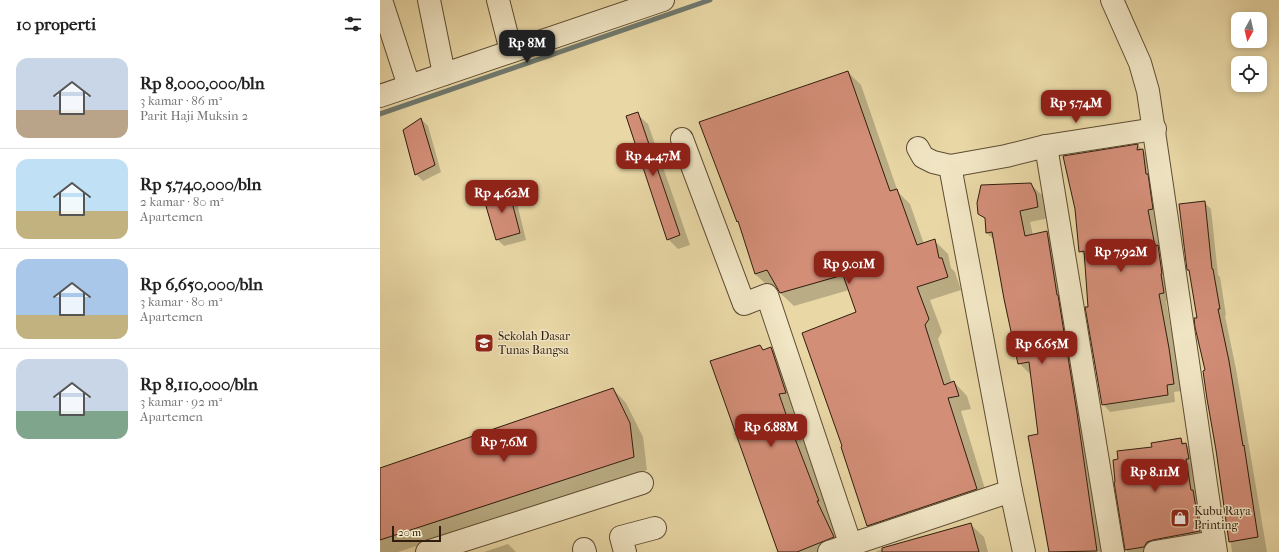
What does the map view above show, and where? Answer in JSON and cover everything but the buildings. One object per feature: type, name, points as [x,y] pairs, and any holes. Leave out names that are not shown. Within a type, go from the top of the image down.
[{"type":"street","points":[[382,0],[409,86]]},
{"type":"street","points":[[429,0],[444,74]]},
{"type":"street","points":[[498,0],[511,51]]},
{"type":"street","points":[[380,96],[663,0]]},
{"type":"street","points":[[1112,0],[1140,63],[1148,91],[1155,129],[1215,547],[1155,552]]},
{"type":"street","points":[[918,148],[923,157],[933,162],[950,166],[1006,156],[1046,146],[1155,129]]},
{"type":"street","points":[[682,139],[744,304],[767,295],[852,548]]},
{"type":"street","points":[[1046,146],[1113,552]]},
{"type":"street","points":[[950,166],[1011,491],[1024,552]]},
{"type":"street","points":[[428,552],[642,483]]},
{"type":"street","points":[[828,552],[852,548],[1011,491]]},
{"type":"street","points":[[625,552],[621,538],[655,528]]},
{"type":"waterway","points":[[380,114],[710,0]]},
{"type":"place","name":"Sekolah Dasar Tunas Bangsa","points":[[484,343]]},
{"type":"place","name":"Kubu Raya Printing","points":[[1180,518]]}]
